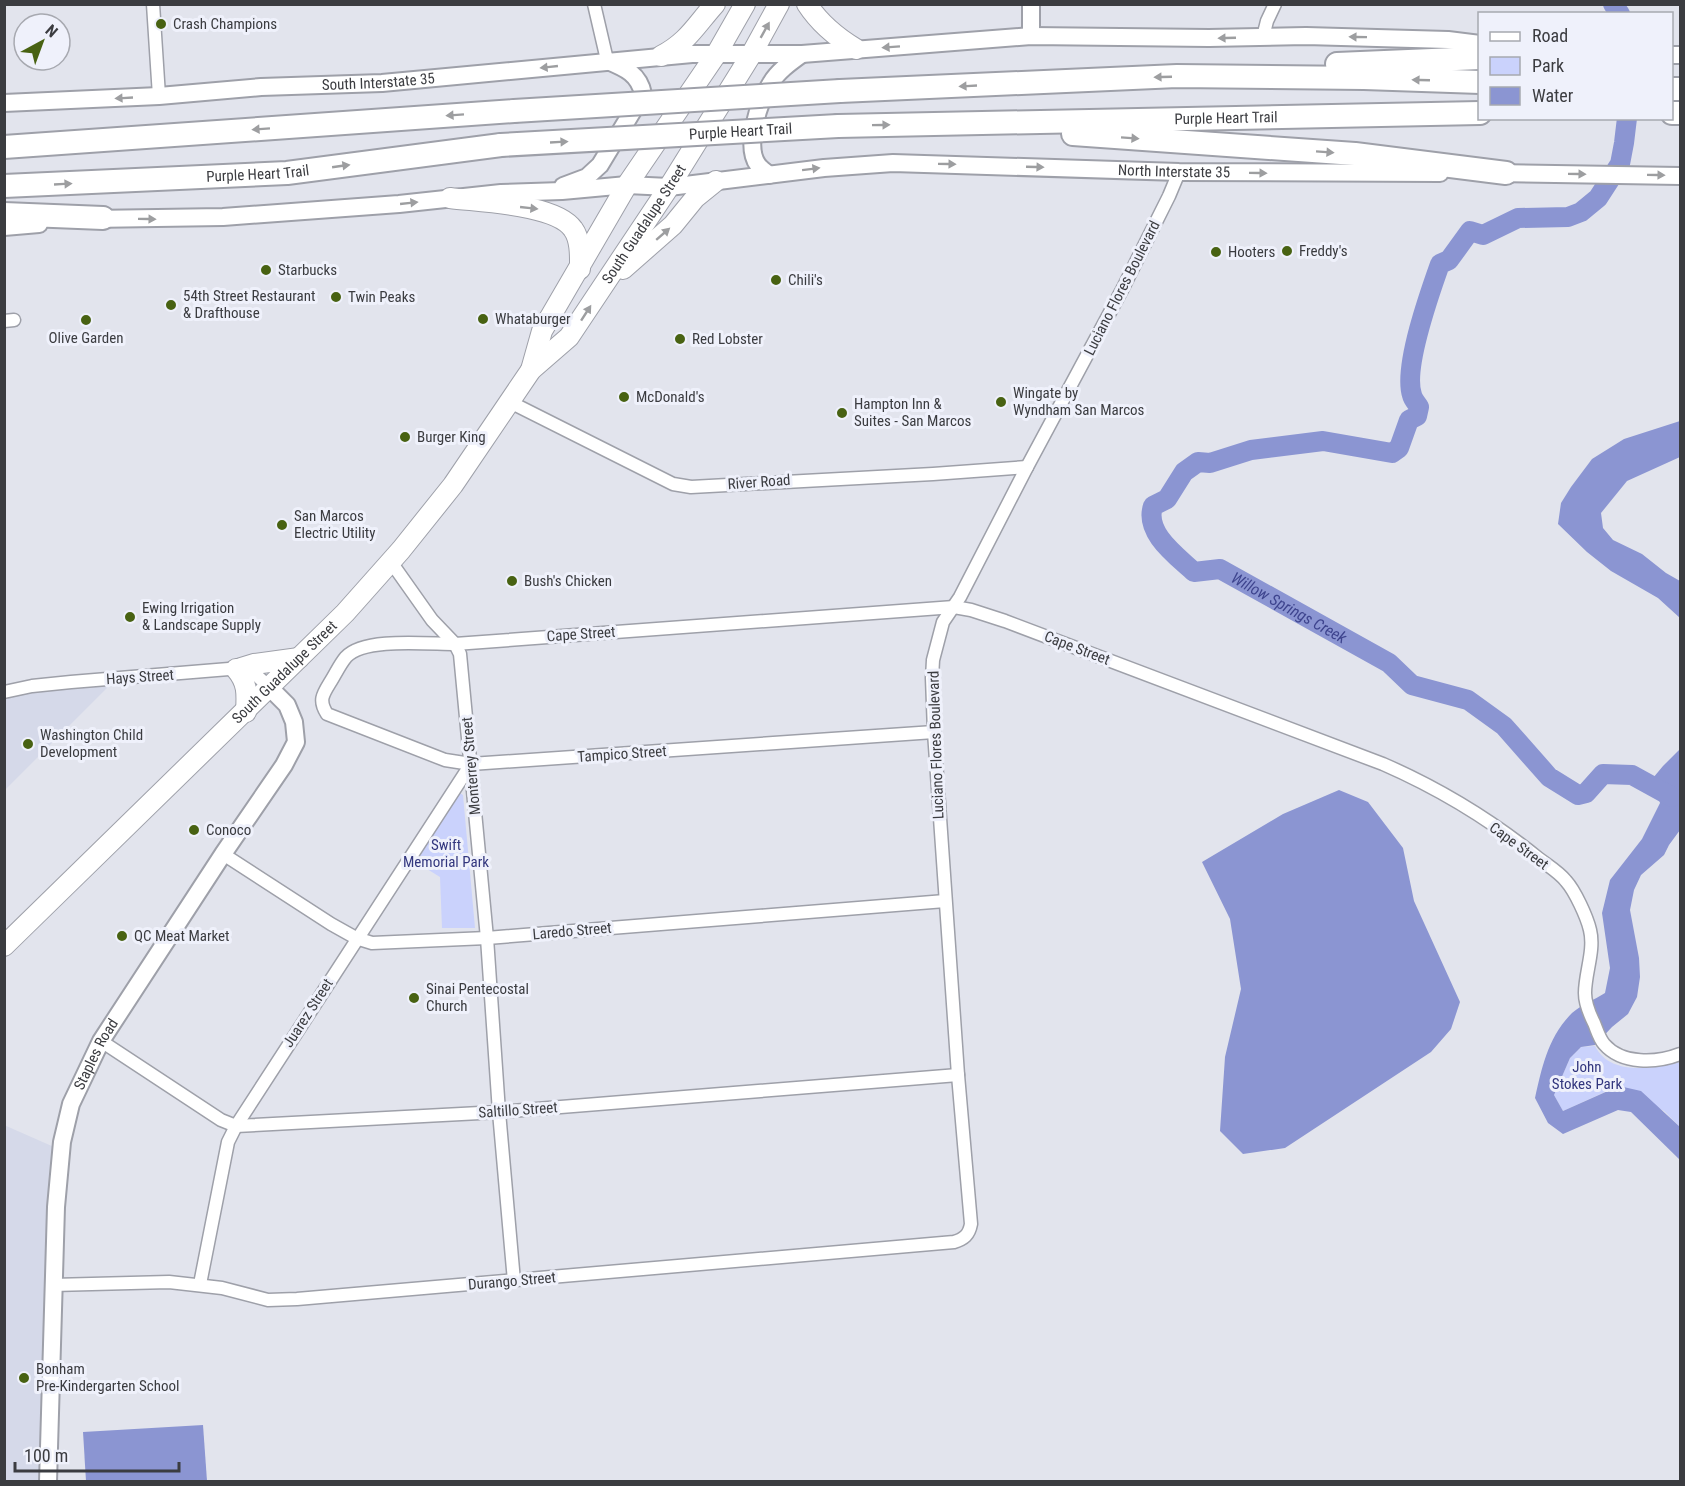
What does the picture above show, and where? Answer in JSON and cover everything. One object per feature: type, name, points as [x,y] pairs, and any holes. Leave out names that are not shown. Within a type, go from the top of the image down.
[{"type":"highway","points":[[4,147],[514,111],[840,91],[1193,77],[1319,65],[1478,58]]},
{"type":"highway","points":[[1193,77],[1478,82]]},
{"type":"highway","name":"Purple Heart Trail","points":[[4,186],[287,173],[501,145],[838,126],[1478,113]]},
{"type":"highway","points":[[925,124],[1355,154],[1515,173]]},
{"type":"highway","points":[[4,132],[129,138]]},
{"type":"highway","points":[[4,214],[103,218]]},
{"type":"main road","points":[[661,56],[685,40],[715,4]]},
{"type":"main road","name":"South Guadalupe Street","points":[[531,370],[542,331],[627,185],[717,53],[745,4]]},
{"type":"main road","name":"South Guadalupe Street","points":[[4,945],[246,712],[345,613],[391,562],[440,502],[531,370],[569,337],[669,187],[751,55],[779,4]]},
{"type":"main road","points":[[807,4],[814,15],[833,34],[856,49]]},
{"type":"main road","points":[[1031,4],[1031,36]]},
{"type":"main road","points":[[751,55],[802,54],[1031,36],[1448,40],[1478,44]]},
{"type":"main road","name":"South Interstate 35","points":[[4,104],[159,96],[261,87],[382,83],[661,56],[717,53],[751,55]]},
{"type":"main road","points":[[769,175],[757,164],[753,150],[755,118],[771,83],[782,69],[802,54]]},
{"type":"main road","points":[[546,192],[587,177],[600,165],[643,94],[641,84],[634,75],[607,60]]},
{"type":"main road","name":"North Interstate 35","points":[[669,187],[893,163],[1179,172],[1680,176]]},
{"type":"main road","points":[[603,286],[673,225],[695,198],[716,181]]},
{"type":"main road","points":[[4,227],[103,218],[223,217],[627,185],[669,187]]},
{"type":"main road","points":[[450,198],[539,209],[557,215],[573,229],[579,247],[580,269]]},
{"type":"main road","points":[[246,712],[247,688],[239,668],[299,658]]},
{"type":"main road","name":"Staples Road","points":[[48,1482],[53,1284],[62,1142],[71,1104],[101,1041],[284,765],[296,742],[294,722],[287,705],[270,688]]},
{"type":"street","points":[[153,4],[159,96]]},
{"type":"street","points":[[594,4],[607,60]]},
{"type":"street","points":[[1263,37],[1275,4]]},
{"type":"street","name":"Luciano Flores Boulevard","points":[[969,1233],[971,1224],[934,732],[933,660],[943,622],[954,607],[1123,288],[1179,172]]},
{"type":"street","name":"River Road","points":[[510,402],[673,484],[691,487],[1027,467]]},
{"type":"street","points":[[391,562],[432,620],[455,644]]},
{"type":"street","name":"Cape Street","points":[[322,707],[323,694],[346,656],[360,647],[375,644],[455,644],[954,607],[971,610],[1383,764],[1407,774],[1463,806],[1524,848],[1566,881],[1576,897],[1590,931],[1590,961],[1585,997],[1603,1043],[1614,1053],[1632,1059],[1651,1061],[1680,1054]]},
{"type":"street","name":"Monterrey Street","points":[[455,644],[460,654],[471,764],[514,1281]]},
{"type":"street","points":[[239,668],[254,673],[270,688]]},
{"type":"street","name":"Hays Street","points":[[4,692],[51,684],[239,668]]},
{"type":"street","name":"Tampico Street","points":[[322,707],[327,714],[338,719],[445,760],[471,764],[934,732]]},
{"type":"street","name":"Juarez Street","points":[[200,1284],[228,1142],[236,1126],[471,764]]},
{"type":"street","name":"Laredo Street","points":[[223,854],[331,924],[356,938],[372,943],[487,938],[945,901]]},
{"type":"street","points":[[101,1041],[221,1120],[236,1126]]},
{"type":"street","name":"Saltillo Street","points":[[236,1126],[499,1112],[958,1075]]},
{"type":"street","name":"Durango Street","points":[[53,1284],[169,1282],[200,1284],[268,1300],[954,1242],[961,1240],[969,1233]]},
{"type":"shaded area","name":"Washington Child Development","points":[[110,685],[5,790],[5,699],[25,693]]},
{"type":"shaded area","name":"Bonham Pre-Kindergarten School","points":[[4,1125],[54,1147],[42,1481],[5,1481]]},
{"type":"green space","name":"Swift Memorial Park","points":[[458,792],[463,795],[475,928],[442,928],[440,877],[414,861]]},
{"type":"green space","name":"John Stokes Park","points":[[1595,1046],[1602,1056],[1621,1066],[1645,1068],[1680,1062],[1680,1127],[1664,1111],[1618,1086],[1563,1111],[1554,1095],[1570,1058],[1581,1047]]},
{"type":"water","points":[[1680,421],[1680,457],[1627,481],[1601,513],[1603,528],[1613,540],[1642,554],[1680,581],[1680,618],[1658,598],[1611,571],[1558,524],[1561,503],[1592,459],[1624,439]]},
{"type":"water","points":[[1680,749],[1680,830],[1664,855],[1641,875],[1634,890],[1630,910],[1639,958],[1640,977],[1637,997],[1628,1014],[1595,1045],[1581,1047],[1570,1058],[1554,1095],[1563,1111],[1619,1086],[1641,1091],[1680,1127],[1680,1160],[1631,1112],[1618,1110],[1563,1134],[1548,1123],[1535,1098],[1543,1064],[1557,1032],[1572,1013],[1605,993],[1610,968],[1602,913],[1610,880],[1642,839],[1660,803],[1653,778]]},
{"type":"water","points":[[1339,790],[1368,802],[1403,848],[1414,901],[1460,1002],[1451,1029],[1431,1052],[1285,1148],[1243,1154],[1220,1131],[1225,1057],[1241,989],[1230,919],[1202,862],[1283,814]]},
{"type":"water","points":[[203,1425],[207,1481],[86,1481],[83,1432]]},
{"type":"waterway","name":"Willow Springs Creek","points":[[1613,4],[1619,12]]},
{"type":"waterway","name":"Willow Springs Creek","points":[[1627,120],[1620,164],[1598,198],[1581,212],[1568,217],[1518,218],[1483,235],[1470,231],[1449,260],[1440,264],[1419,330],[1411,367],[1412,395],[1419,407],[1417,416],[1409,420],[1399,448],[1392,453],[1323,441],[1251,450],[1210,463],[1198,462],[1184,472],[1167,499],[1153,506],[1151,516],[1153,525],[1164,543],[1194,572],[1220,569],[1389,663],[1412,685],[1468,700],[1504,726],[1549,777],[1578,795],[1586,793],[1603,774],[1632,775],[1672,797]]},
{"type":"place","name":"Crash Champions","points":[[161,24]]},
{"type":"place","name":"Freddy's","points":[[1287,251]]},
{"type":"place","name":"Hooters","points":[[1216,252]]},
{"type":"place","name":"Starbucks","points":[[266,270]]},
{"type":"place","name":"Chili's","points":[[776,280]]},
{"type":"place","name":"Twin Peaks","points":[[336,297]]},
{"type":"place","name":"54th Street Restaurant & Drafthouse","points":[[171,305]]},
{"type":"place","name":"Whataburger","points":[[483,319]]},
{"type":"place","name":"Olive Garden","points":[[86,320]]},
{"type":"place","name":"Red Lobster","points":[[680,339]]},
{"type":"place","name":"McDonald's","points":[[624,397]]},
{"type":"place","name":"Wingate by Wyndham San Marcos","points":[[1001,402]]},
{"type":"place","name":"Hampton Inn & Suites - San Marcos","points":[[842,413]]},
{"type":"place","name":"Burger King","points":[[405,437]]},
{"type":"place","name":"San Marcos Electric Utility","points":[[282,525]]},
{"type":"place","name":"Bush's Chicken","points":[[512,581]]},
{"type":"place","name":"Ewing Irrigation & Landscape Supply","points":[[130,617]]},
{"type":"place","name":"Washington Child Development","points":[[28,744]]},
{"type":"place","name":"Conoco","points":[[194,830]]},
{"type":"place","name":"QC Meat Market","points":[[122,936]]},
{"type":"place","name":"Sinai Pentecostal Church","points":[[414,998]]},
{"type":"place","name":"Bonham Pre-Kindergarten School","points":[[24,1378]]}]
